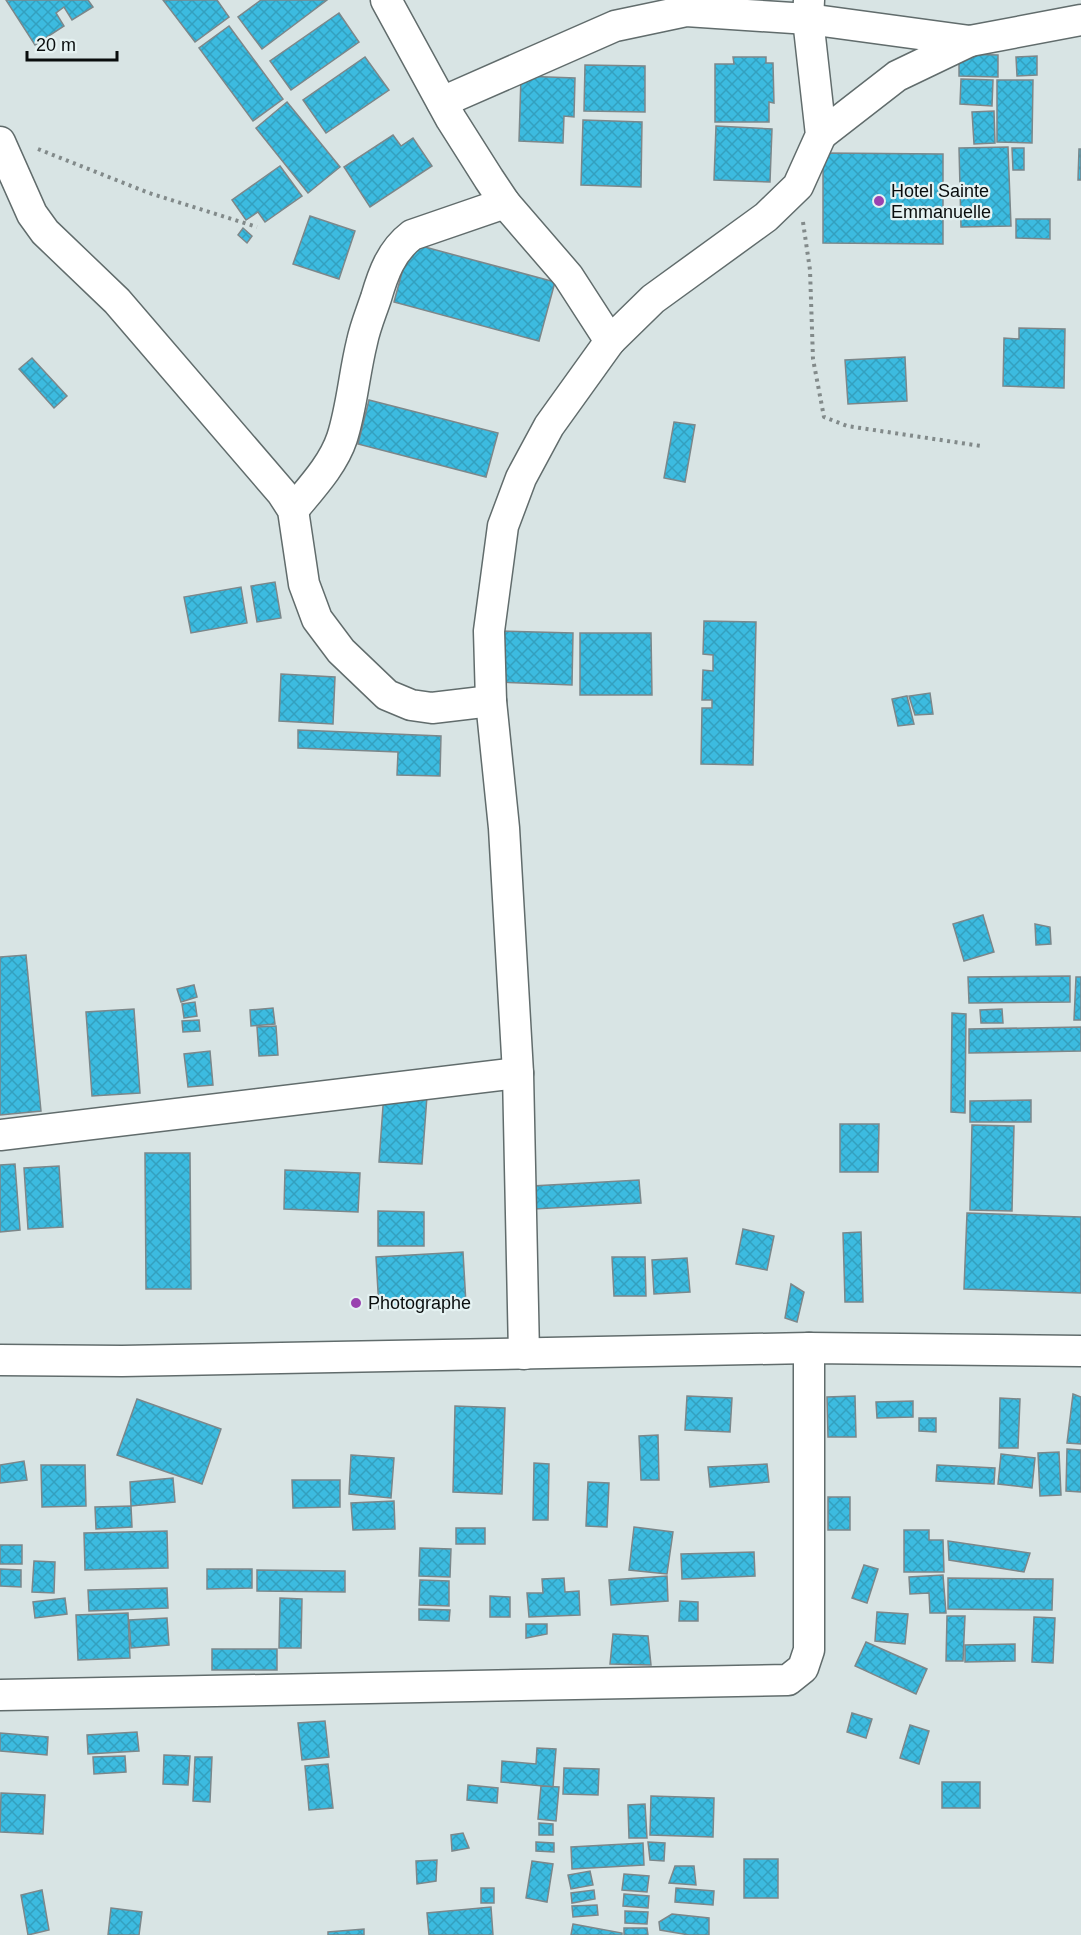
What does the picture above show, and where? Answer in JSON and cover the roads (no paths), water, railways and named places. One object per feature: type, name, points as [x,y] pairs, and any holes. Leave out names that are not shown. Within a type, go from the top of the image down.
[{"type":"street","points":[[386,0],[442,102],[505,203],[568,276],[610,341]]},
{"type":"street","points":[[442,102],[615,26],[686,11],[809,9],[970,41]]},
{"type":"street","points":[[809,9],[821,135]]},
{"type":"street","points":[[524,1354],[518,1073],[504,828],[491,701],[489,631],[503,526],[521,478],[549,426],[610,341],[653,299],[757,223],[798,186],[821,135],[897,76],[970,41],[1081,20]]},
{"type":"street","points":[[14,143],[32,214],[45,232],[117,301],[282,493],[293,510],[303,584],[317,620],[341,651],[387,694],[411,705],[432,708],[491,701]]},
{"type":"street","points":[[293,510],[336,454],[351,401],[362,342],[380,285],[399,245],[412,235],[505,203]]},
{"type":"street","points":[[0,1135],[518,1073]]},
{"type":"street","points":[[0,1695],[788,1680],[803,1668],[809,1650],[809,1348]]},
{"type":"street","points":[[0,1360],[122,1361],[809,1348],[1081,1351]]},
{"type":"place","name":"Hotel Sainte Emmanuelle","points":[[879,201]]},
{"type":"place","name":"Photographe","points":[[356,1303]]}]
